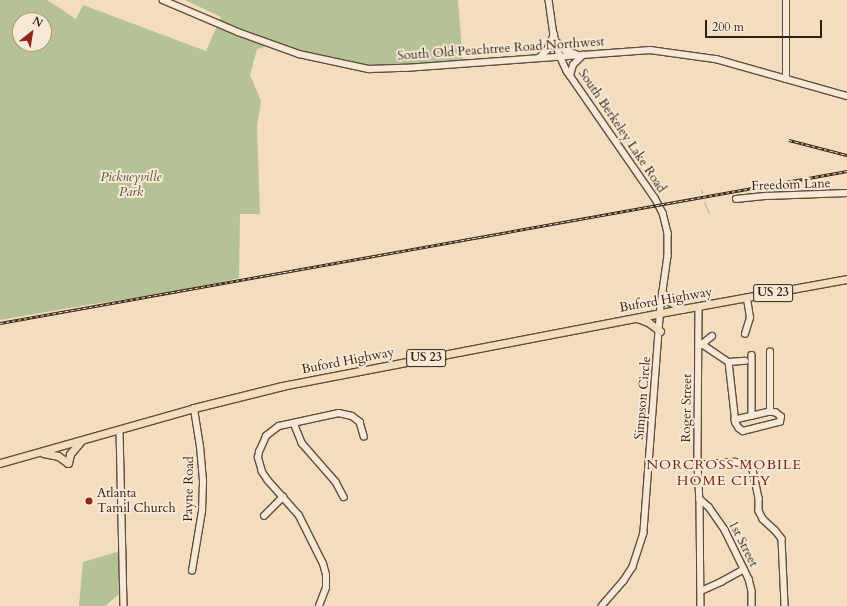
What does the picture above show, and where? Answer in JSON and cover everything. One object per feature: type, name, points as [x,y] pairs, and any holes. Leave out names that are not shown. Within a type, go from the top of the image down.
[{"type":"main road","name":"Buford Highway","points":[[0,463],[194,408],[282,386],[660,313],[847,279]]},
{"type":"main road","points":[[662,292],[667,300],[684,309]]},
{"type":"main road","points":[[635,318],[648,322],[660,331]]},
{"type":"main road","points":[[36,453],[48,453],[58,456],[68,463],[70,454],[81,440]]},
{"type":"street","name":"South Old Peachtree Road Northwest","points":[[163,0],[238,32],[298,54],[369,69],[405,68],[650,50],[716,59],[847,96]]},
{"type":"street","name":"South Berkeley Lake Road","points":[[549,0],[560,56],[570,76],[658,205]]},
{"type":"street","points":[[786,0],[786,79]]},
{"type":"street","points":[[539,58],[547,50],[555,36],[565,50],[581,55],[575,62],[570,76]]},
{"type":"street","points":[[546,57],[565,66]]},
{"type":"street","name":"Freedom Lane","points":[[736,199],[767,196],[847,193]]},
{"type":"street","name":"Simpson Circle","points":[[602,606],[624,581],[633,567],[644,533],[660,331],[660,313],[668,256],[668,233],[663,213],[658,205]]},
{"type":"street","points":[[745,334],[750,318],[747,298]]},
{"type":"street","name":"Roger Street","points":[[699,307],[701,345],[698,465],[700,499],[701,606]]},
{"type":"street","points":[[712,336],[701,345],[729,362],[744,361]]},
{"type":"street","points":[[770,352],[770,412]]},
{"type":"street","points":[[752,355],[752,416]]},
{"type":"street","points":[[729,362],[736,420],[739,428],[743,431],[780,422],[780,415],[770,412],[736,420]]},
{"type":"street","name":"Payne Road","points":[[192,571],[202,511],[203,481],[194,408]]},
{"type":"street","points":[[320,606],[326,588],[326,575],[322,564],[306,527],[299,516],[262,472],[258,458],[259,452],[263,441],[270,432],[279,426],[339,413],[347,414],[360,422],[364,436]]},
{"type":"street","points":[[294,423],[302,443],[336,482],[344,497]]},
{"type":"street","points":[[120,430],[124,606]]},
{"type":"street","points":[[698,465],[735,462],[748,465],[753,470],[759,498],[759,511],[763,519],[776,530],[782,539],[785,606]]},
{"type":"street","points":[[264,516],[283,497]]},
{"type":"street","name":"1st Street","points":[[700,499],[709,507],[725,530],[744,568],[752,591],[752,606]]},
{"type":"street","points":[[701,591],[722,582],[744,568]]},
{"type":"green space","name":"Pickneyville Park","points":[[0,0],[47,0],[76,19],[83,5],[206,51],[221,17],[185,0],[458,0],[463,61],[376,67],[305,53],[278,43],[257,49],[250,75],[261,101],[257,127],[260,214],[240,214],[239,278],[181,291],[0,320]]},
{"type":"green space","points":[[127,549],[124,590],[105,606],[79,606],[83,562]]},
{"type":"waterway","points":[[704,202],[709,213]]},
{"type":"railway","points":[[789,140],[847,155]]},
{"type":"railway","points":[[0,323],[847,171]]},
{"type":"place","name":"Atlanta Tamil Church","points":[[89,501]]},
{"type":"district","name":"NORCROSS MOBILE HOME CITY","points":[[724,474]]}]
